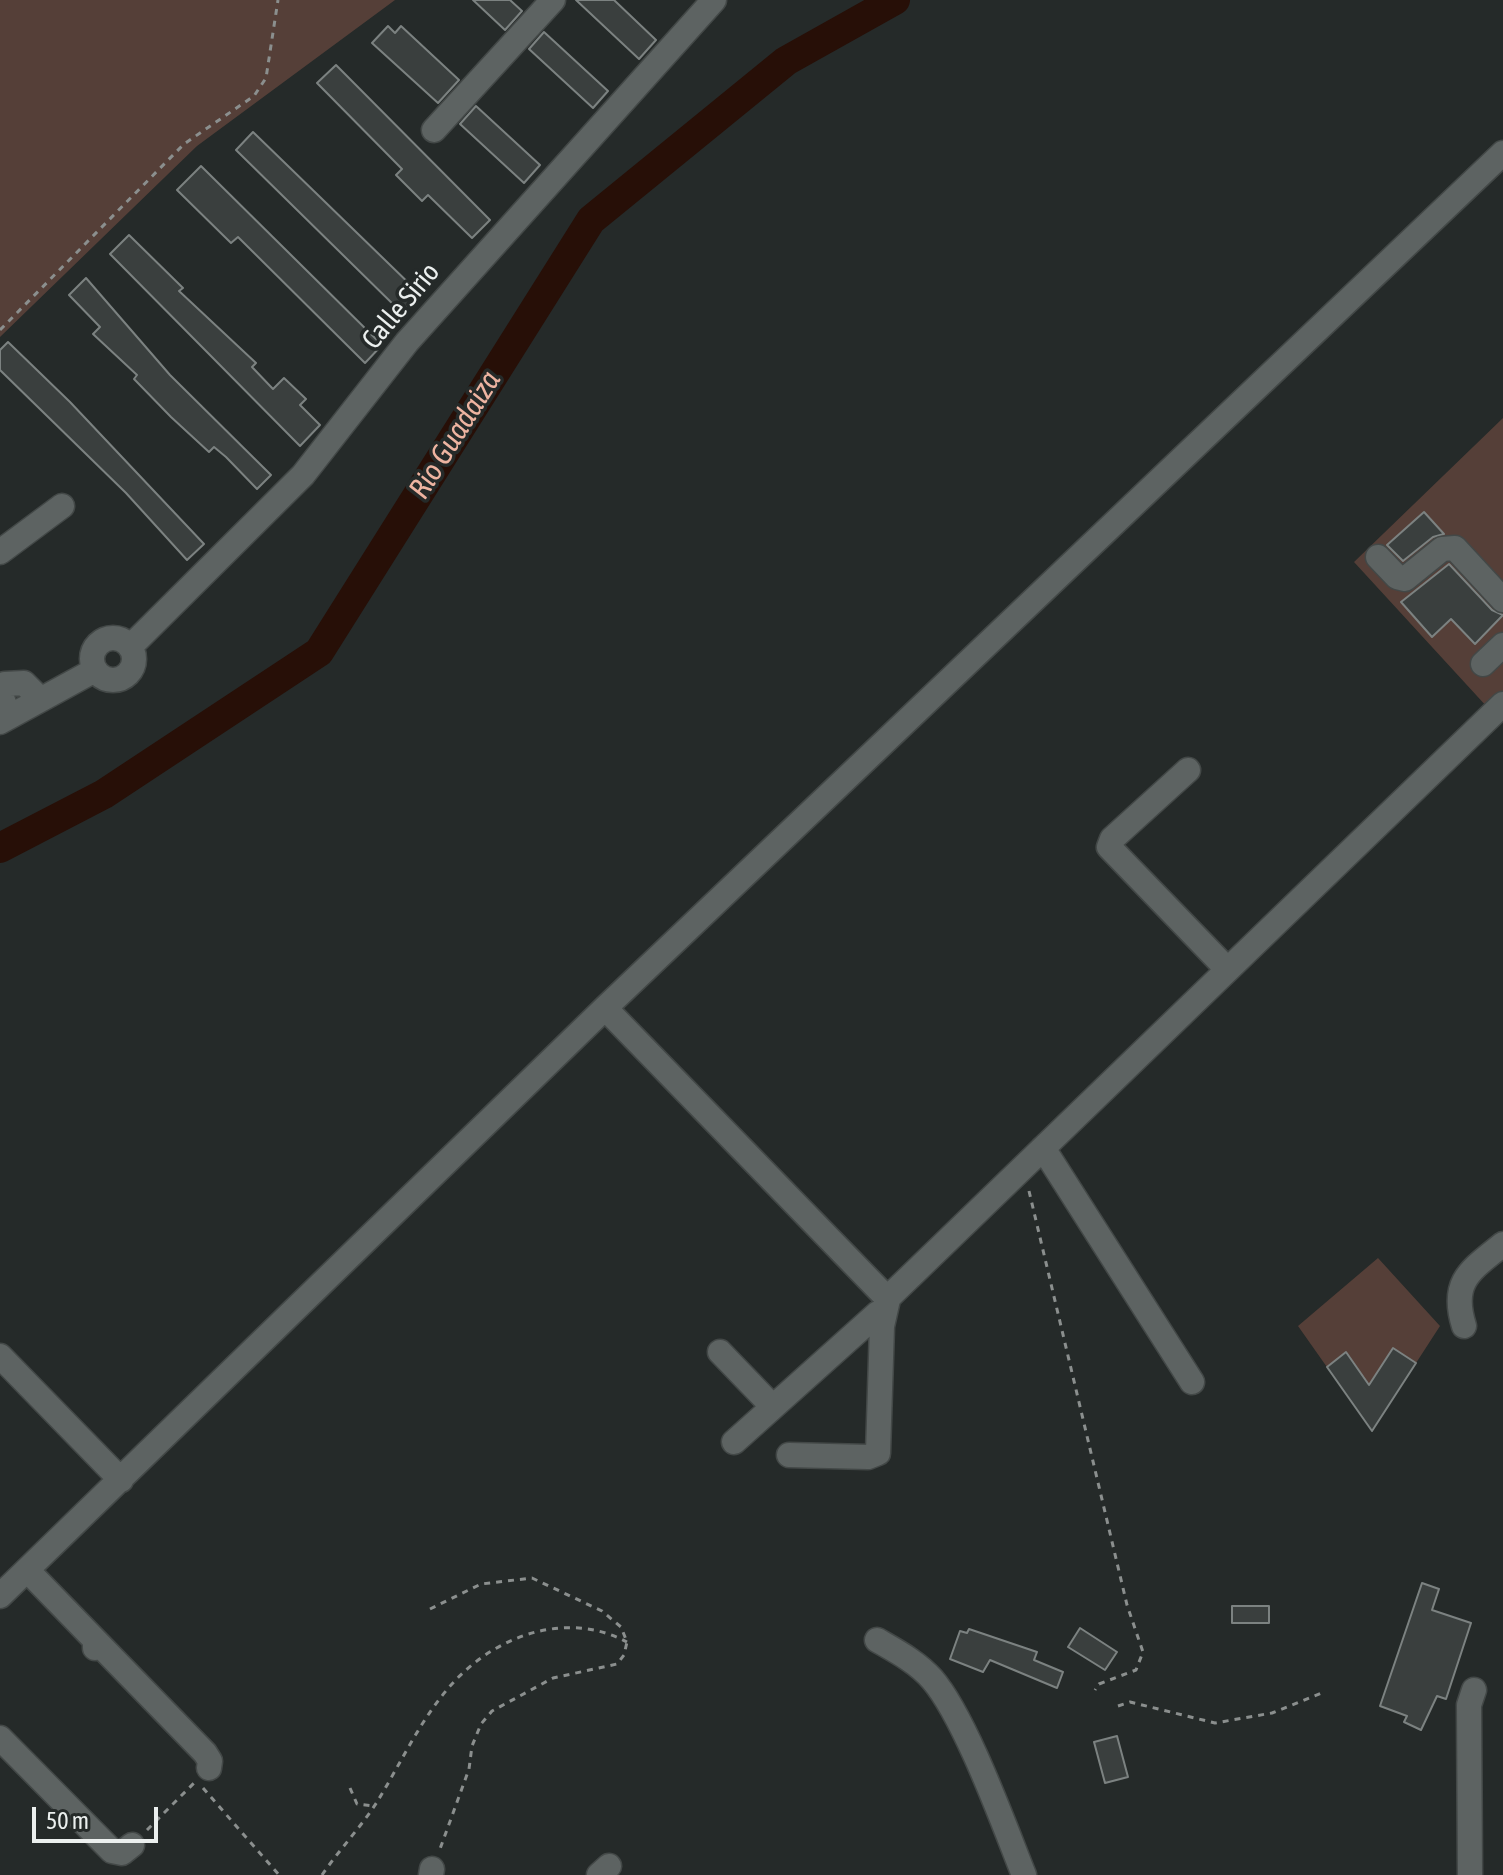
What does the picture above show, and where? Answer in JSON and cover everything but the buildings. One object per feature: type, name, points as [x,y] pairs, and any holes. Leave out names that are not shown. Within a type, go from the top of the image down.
[{"type":"street","points":[[434,130],[553,0]]},
{"type":"street","name":"Calle Sirio","points":[[40,699],[95,670],[103,678],[114,680],[125,676],[132,668],[134,657],[130,647],[303,475],[418,331],[714,0]]},
{"type":"street","points":[[0,1596],[605,1008],[1503,153]]},
{"type":"street","points":[[0,552],[62,506]]},
{"type":"street","points":[[1378,557],[1397,577],[1405,579],[1442,549],[1455,548],[1503,600]]},
{"type":"street","points":[[1483,664],[1503,645]]},
{"type":"street","points":[[2,681],[24,683],[40,699],[4,719],[2,681]]},
{"type":"street","points":[[734,1442],[878,1313],[1020,1169],[1503,704]]},
{"type":"street","points":[[1188,770],[1112,839],[1109,847],[1227,969]]},
{"type":"street","points":[[605,1008],[881,1292],[887,1303],[878,1453],[868,1457],[789,1455]]},
{"type":"street","points":[[1043,1148],[1192,1382]]},
{"type":"street","points":[[1464,1326],[1459,1309],[1466,1275],[1503,1244]]},
{"type":"street","points":[[720,1352],[773,1407]]},
{"type":"street","points":[[0,1356],[121,1480]]},
{"type":"street","points":[[28,1571],[95,1644],[205,1753],[210,1761],[203,1774]]},
{"type":"street","points":[[877,1640],[907,1657],[933,1680],[958,1723],[1024,1875]]},
{"type":"street","points":[[1470,1875],[1469,1705],[1474,1690]]},
{"type":"street","points":[[0,1738],[112,1851],[122,1853],[132,1845]]},
{"type":"path","points":[[0,330],[184,144],[254,96],[266,78],[278,0]]},
{"type":"path","points":[[1020,1169],[1025,1176],[1127,1605],[1143,1652],[1136,1670],[1099,1684],[1095,1690]]},
{"type":"path","points":[[430,1609],[481,1584],[532,1578],[602,1611],[621,1627],[627,1642],[624,1655],[612,1666],[553,1678],[492,1711],[481,1724],[472,1746],[469,1769],[431,1872]]},
{"type":"path","points":[[322,1875],[374,1806],[452,1683],[488,1653],[531,1634],[561,1626],[595,1628],[627,1642]]},
{"type":"path","points":[[1118,1706],[1130,1702],[1215,1723],[1272,1713],[1324,1692]]},
{"type":"path","points":[[132,1845],[203,1774],[279,1875]]},
{"type":"path","points":[[350,1788],[357,1804],[374,1806]]},
{"type":"shaded area","points":[[0,0],[395,0],[197,146],[0,337]]},
{"type":"shaded area","points":[[1503,418],[1503,694],[1488,708],[1354,562]]},
{"type":"shaded area","points":[[1378,1258],[1440,1326],[1372,1431],[1298,1326]]},
{"type":"waterway","name":"Rio Guadaiza","points":[[0,848],[104,794],[319,652],[591,220],[786,61],[895,0]]}]
